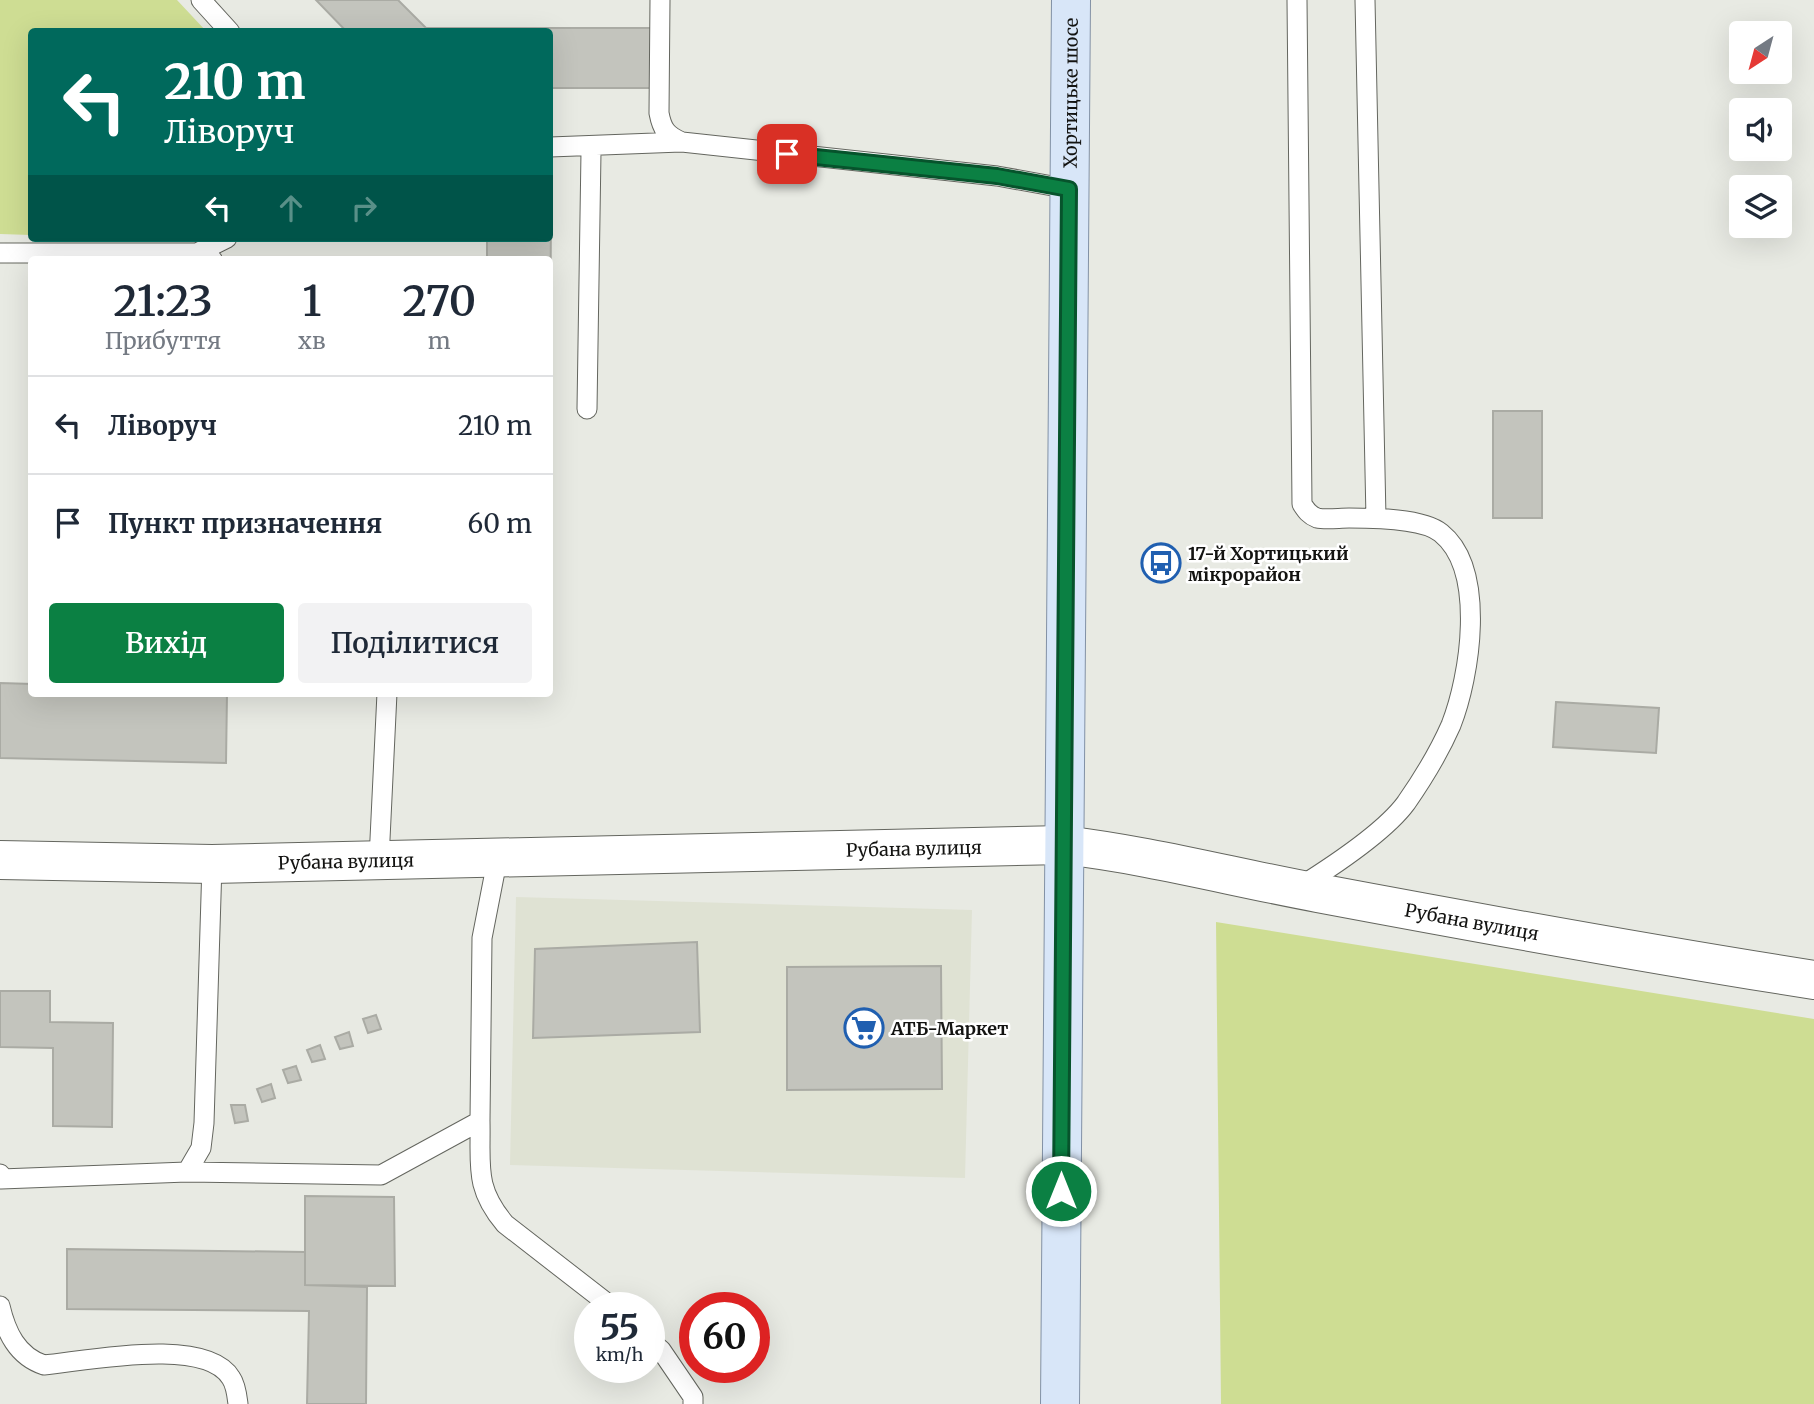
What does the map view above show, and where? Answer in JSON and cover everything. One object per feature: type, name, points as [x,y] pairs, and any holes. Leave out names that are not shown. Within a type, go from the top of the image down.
[{"type":"main road","name":"Хортицьке шосе","points":[[1060,1404],[1071,0]]},
{"type":"street","name":"Рубана вулиця","points":[[0,860],[212,864],[1063,845],[1135,854],[1297,889],[1623,950],[1814,979]]},
{"type":"lane","points":[[201,0],[226,28]]},
{"type":"lane","points":[[660,0],[661,127],[668,136],[682,142]]},
{"type":"lane","points":[[1297,0],[1302,504],[1308,513],[1318,518],[1376,519],[1428,525],[1442,533],[1464,565],[1469,593],[1469,651],[1451,724],[1405,804],[1349,855],[1297,889]]},
{"type":"lane","points":[[1365,0],[1376,519]]},
{"type":"lane","points":[[553,147],[682,142],[997,176],[1069,189]]},
{"type":"lane","points":[[587,409],[591,152]]},
{"type":"lane","points":[[0,253],[204,256],[222,242]]},
{"type":"lane","points":[[379,860],[387,697]]},
{"type":"lane","points":[[498,856],[482,937],[481,1185],[491,1207],[505,1224],[593,1292]]},
{"type":"lane","points":[[187,1172],[201,1148],[204,1123],[212,864]]},
{"type":"lane","points":[[0,1183],[187,1172],[381,1175],[480,1121]]},
{"type":"lane","points":[[0,1306],[13,1340],[31,1361],[44,1365],[161,1354],[196,1356],[216,1364],[231,1377],[238,1404]]},
{"type":"lane","points":[[665,1356],[693,1396],[693,1404]]},
{"type":"shaded area","points":[[516,897],[972,910],[965,1178],[510,1165]]},
{"type":"green space","points":[[0,0],[177,0],[203,28],[28,28],[28,235],[0,234]]},
{"type":"green space","points":[[1216,922],[1814,1019],[1814,1404],[1221,1404]]},
{"type":"building","points":[[316,0],[398,0],[426,28],[343,28]]},
{"type":"building","points":[[553,28],[651,28],[650,88],[553,88]]},
{"type":"building","points":[[487,242],[551,242],[551,256],[487,256]]},
{"type":"building","points":[[1493,411],[1542,411],[1542,518],[1493,518]]},
{"type":"building","points":[[0,683],[28,684],[28,697],[227,697],[226,763],[0,758]]},
{"type":"building","points":[[1556,702],[1659,708],[1656,753],[1553,747]]},
{"type":"building","points":[[697,942],[700,1032],[533,1038],[535,949]]},
{"type":"building","name":"АТБ-Маркет","points":[[941,966],[942,1089],[787,1090],[787,967]]},
{"type":"building","points":[[0,991],[50,991],[50,1022],[113,1023],[112,1127],[53,1126],[53,1048],[0,1047]]},
{"type":"building","points":[[376,1015],[381,1029],[368,1033],[363,1019]]},
{"type":"building","points":[[349,1032],[353,1046],[340,1049],[335,1037]]},
{"type":"building","points":[[320,1045],[325,1059],[312,1062],[307,1050]]},
{"type":"building","points":[[296,1066],[301,1080],[288,1083],[283,1070]]},
{"type":"building","points":[[271,1084],[275,1098],[262,1102],[257,1089]]},
{"type":"building","points":[[231,1105],[245,1105],[248,1121],[235,1123]]},
{"type":"building","points":[[305,1196],[394,1197],[395,1286],[305,1285]]},
{"type":"building","points":[[67,1249],[305,1252],[305,1285],[367,1287],[366,1404],[307,1404],[309,1311],[67,1309]]},
{"type":"place","name":"17-й Хортицький мікрорайон","points":[[1161,563]]},
{"type":"place","name":"АТБ-Маркет","points":[[864,1028]]},
{"type":"route","points":[[787,154],[997,176],[1069,189],[1061,1191]]}]
